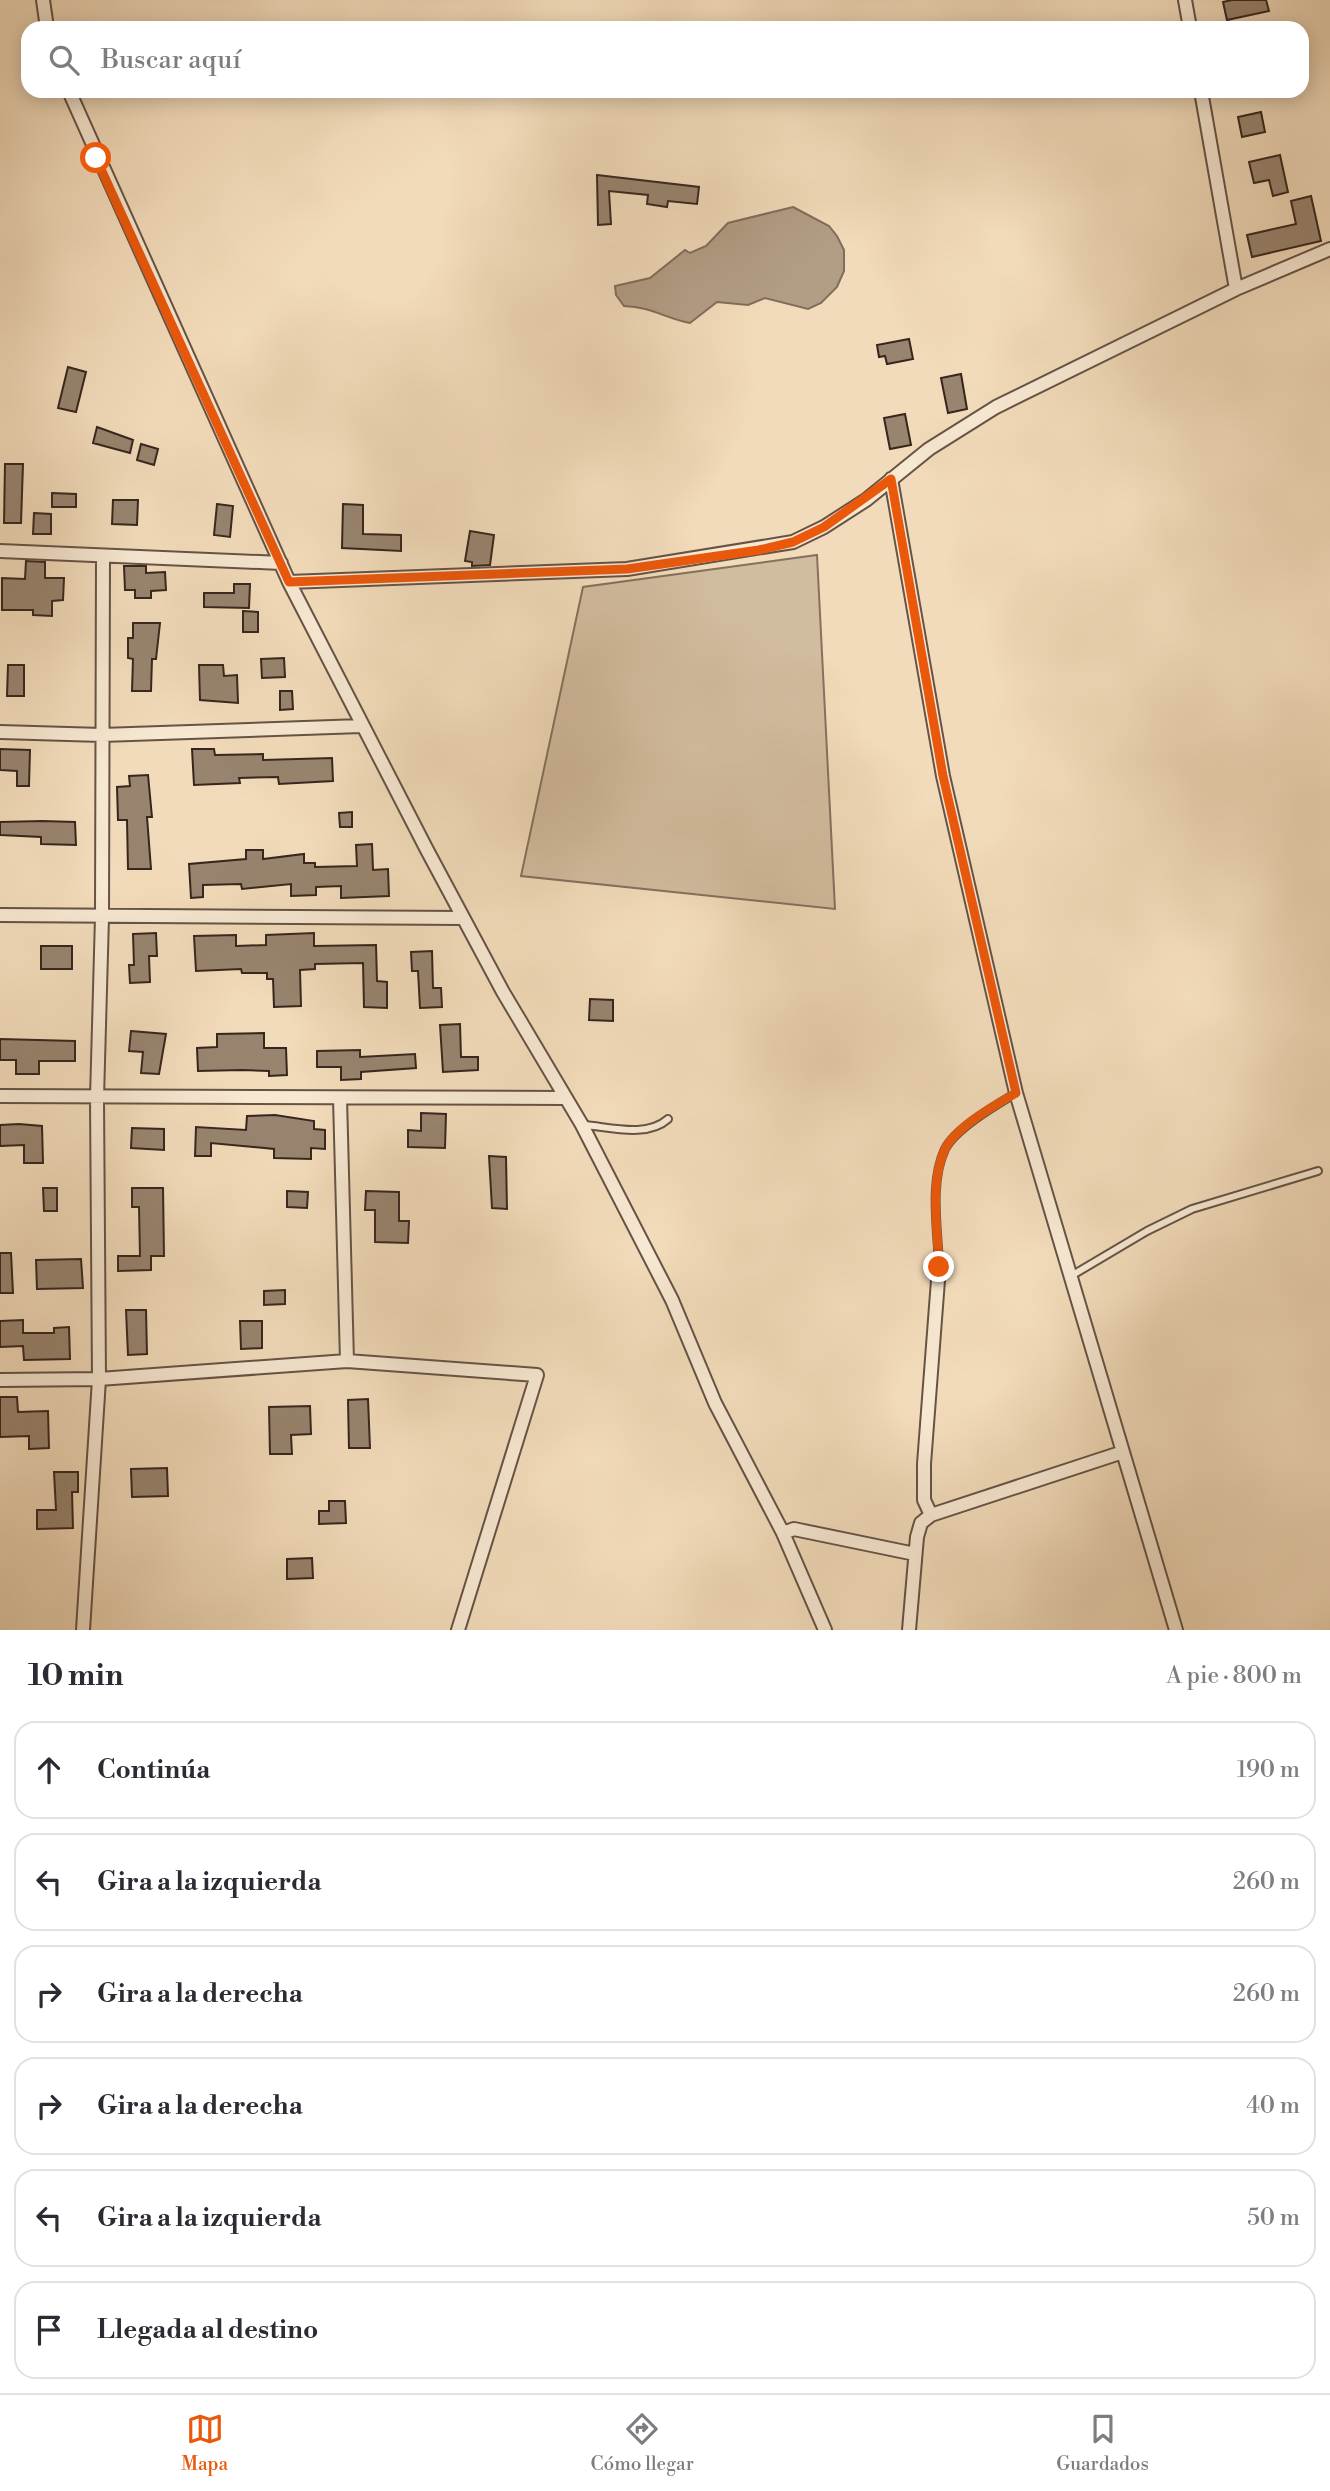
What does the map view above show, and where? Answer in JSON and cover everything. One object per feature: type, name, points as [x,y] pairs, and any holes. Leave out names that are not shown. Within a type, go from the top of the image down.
[{"type":"street","points":[[43,0],[46,21]]},
{"type":"street","points":[[1185,0],[1189,21]]},
{"type":"street","points":[[72,98],[289,582],[361,726],[463,918],[582,1125],[672,1300],[715,1403],[783,1533],[825,1630]]},
{"type":"street","points":[[1202,98],[1236,289]]},
{"type":"street","points":[[289,582],[627,569],[759,550],[793,542],[824,527],[929,449],[996,407],[1236,289],[1330,248]]},
{"type":"street","points":[[891,479],[943,776],[1016,1093],[1176,1630]]},
{"type":"street","points":[[0,551],[281,563]]},
{"type":"street","points":[[83,1630],[99,1379],[97,1098],[102,917],[103,557]]},
{"type":"street","points":[[0,732],[102,735],[361,726]]},
{"type":"street","points":[[0,915],[463,918]]},
{"type":"street","points":[[0,1096],[566,1098]]},
{"type":"street","points":[[340,1098],[347,1362]]},
{"type":"street","points":[[931,1515],[924,1500],[923,1464],[939,1267]]},
{"type":"street","points":[[0,1380],[99,1379],[347,1362],[537,1375],[458,1630]]},
{"type":"street","points":[[908,1630],[915,1554],[921,1523],[931,1515],[1123,1452]]},
{"type":"street","points":[[783,1533],[794,1529],[915,1554]]},
{"type":"lane","points":[[939,1267],[937,1178],[946,1148],[973,1121],[1016,1093]]},
{"type":"lane","points":[[582,1125],[644,1130],[661,1126],[668,1119]]},
{"type":"lane","points":[[1071,1276],[1147,1231],[1192,1209],[1318,1171]]},
{"type":"shaded area","points":[[793,207],[829,226],[844,250],[844,271],[837,287],[821,303],[808,309],[765,298],[748,305],[717,302],[690,323],[642,308],[624,306],[616,295],[615,286],[650,278],[685,250],[690,253],[706,246],[728,223]]},
{"type":"shaded area","points":[[817,555],[835,909],[521,876],[583,587]]},
{"type":"building","points":[[1266,0],[1269,11],[1227,20],[1223,2]]},
{"type":"building","points":[[1261,112],[1265,132],[1242,137],[1238,117]]},
{"type":"building","points":[[1280,155],[1288,192],[1273,196],[1269,180],[1254,183],[1249,162]]},
{"type":"building","points":[[597,175],[699,187],[697,204],[668,201],[667,207],[647,204],[648,195],[609,191],[611,224],[598,225]]},
{"type":"building","points":[[1311,196],[1321,241],[1252,257],[1247,235],[1296,224],[1291,201]]},
{"type":"building","points":[[909,339],[913,359],[887,364],[885,356],[879,357],[877,345]]},
{"type":"building","points":[[68,367],[86,372],[76,412],[58,408]]},
{"type":"building","points":[[961,374],[967,409],[948,413],[941,378]]},
{"type":"building","points":[[905,414],[911,445],[890,449],[884,418]]},
{"type":"building","points":[[97,427],[133,440],[130,453],[93,443]]},
{"type":"building","points":[[141,444],[158,449],[154,465],[137,460]]},
{"type":"building","points":[[5,464],[23,464],[21,523],[4,523]]},
{"type":"building","points":[[52,493],[76,494],[76,507],[52,507]]},
{"type":"building","points":[[113,500],[138,500],[137,525],[112,524]]},
{"type":"building","points":[[217,504],[233,506],[230,537],[214,535]]},
{"type":"building","points":[[343,504],[363,505],[363,534],[401,535],[401,551],[342,548]]},
{"type":"building","points":[[34,513],[51,514],[51,534],[33,534]]},
{"type":"building","points":[[470,531],[494,535],[490,565],[472,566],[472,562],[465,561]]},
{"type":"building","points":[[26,561],[45,562],[45,578],[64,578],[63,600],[52,601],[52,616],[33,615],[33,610],[2,610],[2,578],[25,579]]},
{"type":"building","points":[[124,566],[146,566],[146,573],[165,572],[166,590],[151,591],[151,598],[135,598],[135,590],[125,590]]},
{"type":"building","points":[[234,584],[250,584],[249,608],[204,607],[204,593],[234,593]]},
{"type":"building","points":[[243,611],[258,612],[258,632],[243,632]]},
{"type":"building","points":[[133,623],[160,623],[156,659],[152,659],[151,691],[132,691],[133,659],[128,658],[128,638],[133,638]]},
{"type":"building","points":[[284,658],[285,677],[262,678],[261,659]]},
{"type":"building","points":[[8,665],[24,665],[24,696],[7,696]]},
{"type":"building","points":[[199,665],[223,665],[224,676],[237,675],[238,703],[200,700]]},
{"type":"building","points":[[280,691],[292,691],[293,709],[280,710]]},
{"type":"building","points":[[0,749],[30,750],[29,786],[17,786],[17,771],[0,770]]},
{"type":"building","points":[[192,749],[214,749],[215,755],[263,754],[263,760],[332,758],[333,781],[279,784],[278,777],[239,778],[240,783],[194,785]]},
{"type":"building","points":[[148,775],[152,817],[147,817],[151,869],[128,869],[127,820],[118,820],[117,787],[130,786],[129,776]]},
{"type":"building","points":[[352,812],[352,827],[340,827],[339,813]]},
{"type":"building","points":[[0,822],[75,822],[76,845],[41,844],[41,837],[0,835]]},
{"type":"building","points":[[372,844],[373,870],[388,869],[389,896],[341,898],[341,886],[316,887],[316,895],[291,896],[291,884],[242,889],[241,884],[203,885],[203,897],[191,898],[189,864],[246,859],[246,850],[263,850],[263,859],[304,854],[304,863],[315,863],[315,867],[357,866],[356,845]]},
{"type":"building","points":[[156,933],[157,956],[149,956],[150,982],[130,983],[129,965],[134,965],[133,934]]},
{"type":"building","points":[[314,933],[314,946],[376,945],[377,981],[387,982],[387,1008],[364,1007],[363,963],[315,964],[315,969],[300,970],[301,1006],[274,1007],[273,979],[267,979],[267,973],[242,973],[241,969],[196,971],[194,936],[236,935],[236,946],[266,945],[266,935]]},
{"type":"building","points":[[41,946],[72,946],[72,969],[41,969]]},
{"type":"building","points":[[432,951],[433,988],[441,988],[442,1007],[420,1008],[418,971],[412,971],[411,952]]},
{"type":"building","points":[[590,999],[613,1000],[613,1021],[589,1020]]},
{"type":"building","points":[[460,1024],[461,1057],[478,1057],[478,1070],[443,1072],[440,1025]]},
{"type":"building","points":[[131,1031],[166,1034],[159,1074],[141,1073],[143,1052],[129,1051]]},
{"type":"building","points":[[264,1033],[264,1048],[286,1048],[287,1075],[269,1076],[269,1071],[198,1071],[197,1048],[217,1047],[217,1034]]},
{"type":"building","points":[[0,1039],[75,1041],[75,1061],[39,1061],[39,1074],[16,1074],[16,1060],[0,1060]]},
{"type":"building","points":[[360,1050],[360,1057],[415,1054],[416,1068],[361,1072],[361,1079],[341,1080],[341,1067],[317,1067],[317,1051]]},
{"type":"building","points":[[421,1113],[446,1114],[445,1148],[408,1147],[408,1130],[421,1131]]},
{"type":"building","points":[[275,1115],[314,1121],[314,1129],[325,1130],[325,1149],[311,1148],[311,1159],[274,1158],[274,1149],[211,1143],[211,1156],[195,1156],[196,1127],[246,1130],[247,1116]]},
{"type":"building","points":[[0,1125],[42,1126],[43,1163],[24,1163],[24,1145],[0,1146]]},
{"type":"building","points":[[132,1128],[164,1129],[164,1150],[131,1148]]},
{"type":"building","points":[[489,1156],[506,1157],[507,1209],[492,1208]]},
{"type":"building","points":[[43,1188],[57,1188],[57,1211],[44,1211]]},
{"type":"building","points":[[132,1188],[163,1188],[164,1256],[151,1256],[151,1270],[118,1271],[118,1256],[140,1256],[139,1207],[132,1207]]},
{"type":"building","points":[[287,1191],[308,1192],[307,1208],[287,1207]]},
{"type":"building","points":[[366,1191],[399,1192],[399,1221],[409,1221],[408,1243],[375,1242],[375,1210],[365,1210]]},
{"type":"building","points":[[0,1253],[11,1253],[13,1293],[0,1293]]},
{"type":"building","points":[[81,1259],[83,1288],[37,1289],[36,1260]]},
{"type":"building","points":[[285,1290],[285,1304],[264,1305],[264,1291]]},
{"type":"building","points":[[126,1310],[146,1310],[147,1354],[128,1355]]},
{"type":"building","points":[[23,1320],[23,1333],[54,1333],[54,1328],[69,1327],[70,1359],[24,1360],[23,1346],[0,1347],[0,1321]]},
{"type":"building","points":[[240,1321],[262,1321],[262,1348],[241,1349]]},
{"type":"building","points":[[0,1397],[17,1397],[18,1412],[48,1411],[49,1448],[29,1449],[29,1436],[0,1437]]},
{"type":"building","points":[[368,1399],[370,1448],[349,1448],[348,1400]]},
{"type":"building","points":[[310,1406],[311,1434],[291,1435],[292,1454],[270,1454],[269,1407]]},
{"type":"building","points":[[167,1468],[168,1496],[132,1497],[131,1469]]},
{"type":"building","points":[[54,1472],[78,1472],[78,1492],[72,1492],[73,1528],[37,1529],[37,1510],[56,1510]]},
{"type":"building","points":[[329,1501],[345,1501],[346,1523],[319,1524],[319,1511],[329,1511]]},
{"type":"building","points":[[312,1558],[313,1578],[287,1579],[287,1559]]},
{"type":"route","points":[[96,158],[289,582],[627,569],[759,550],[793,542],[824,527],[866,500],[891,479],[943,776],[1016,1093],[973,1121],[946,1148],[937,1178],[939,1267]]}]
